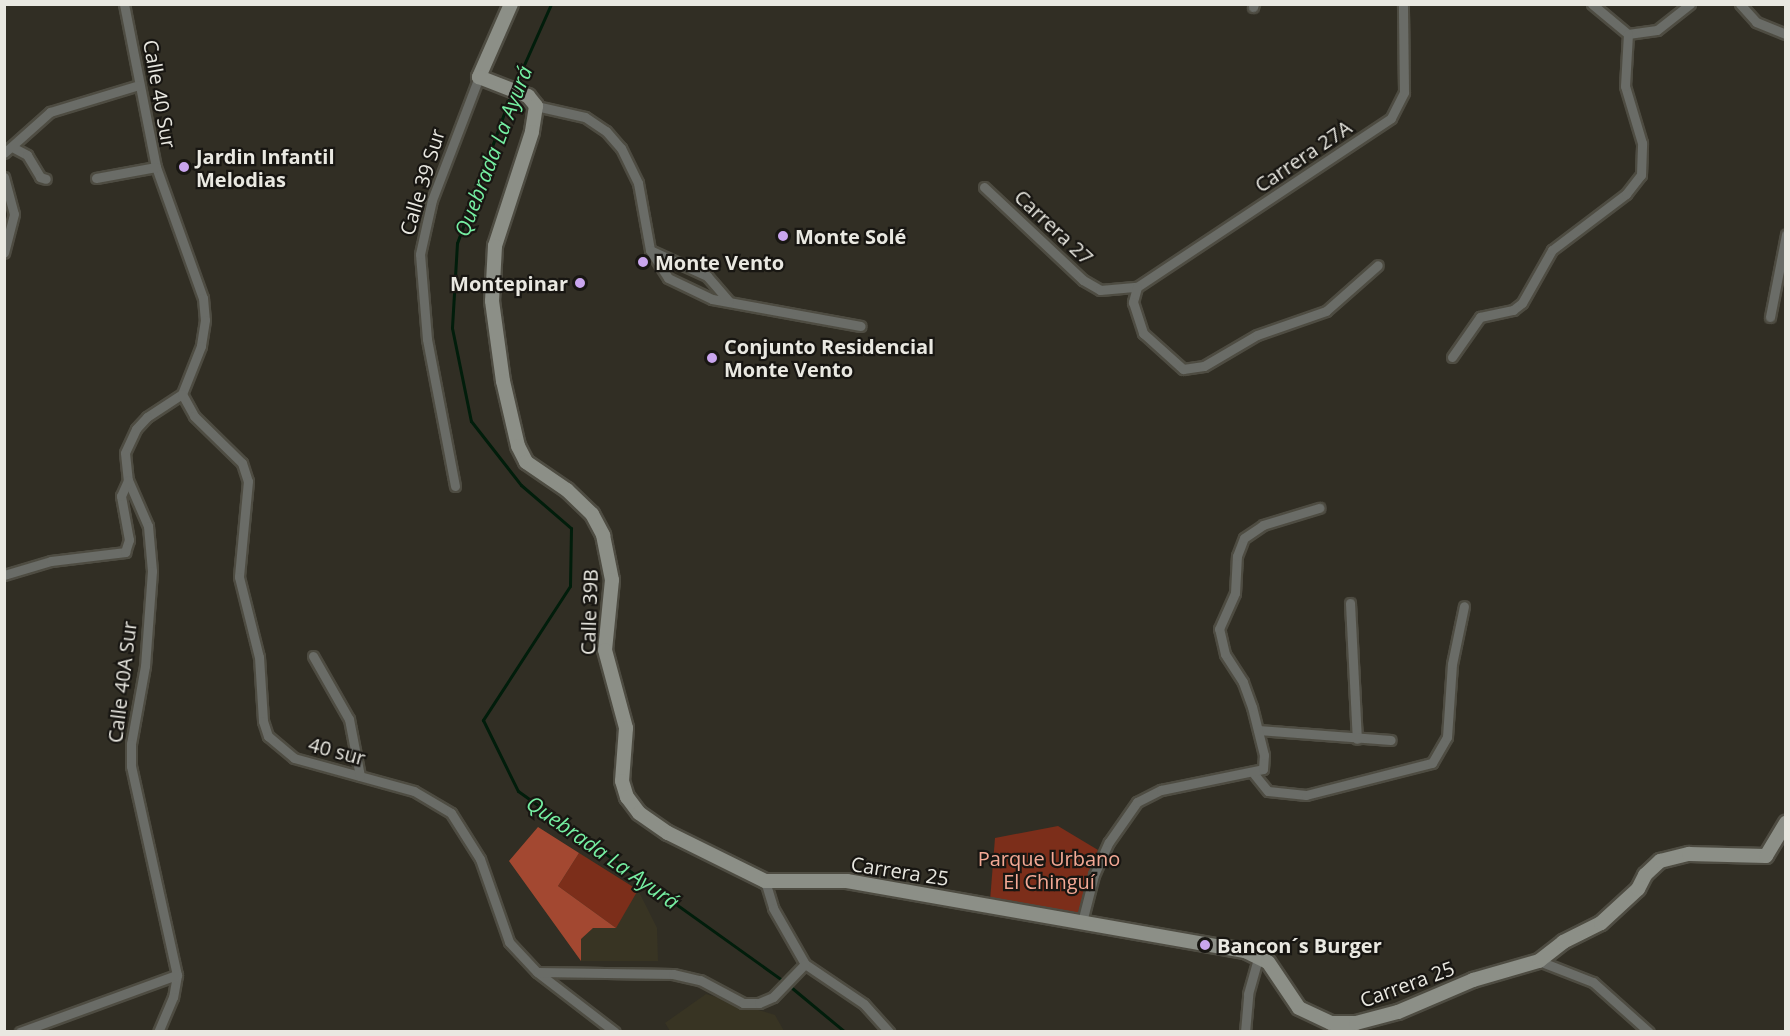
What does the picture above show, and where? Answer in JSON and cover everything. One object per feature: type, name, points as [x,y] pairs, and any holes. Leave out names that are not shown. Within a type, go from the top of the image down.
[{"type":"street","name":"Calle 40 Sur","points":[[124,4],[156,167],[203,298],[205,320],[201,346],[182,394]]},
{"type":"street","name":"Calle 39 Sur","points":[[454,486],[426,328],[420,254],[432,200],[479,77],[511,4]]},
{"type":"street","name":"Carrera 27A","points":[[1137,287],[1391,118],[1404,92],[1401,53],[1403,4]]},
{"type":"street","points":[[1592,4],[1628,34],[1657,30],[1690,4]]},
{"type":"street","points":[[1740,4],[1756,22],[1785,34]]},
{"type":"street","points":[[1452,357],[1480,317],[1514,310],[1522,303],[1552,249],[1626,194],[1641,175],[1642,143],[1625,86],[1628,34]]},
{"type":"street","points":[[479,77],[532,101],[585,117],[606,131],[621,148],[638,183],[650,250],[658,267],[681,287],[712,299],[861,326]]},
{"type":"street","points":[[4,153],[14,148],[50,112],[139,86]]},
{"type":"street","name":"Calle 39B","points":[[532,101],[532,132],[502,216],[492,273],[500,366],[518,446],[526,462],[567,490],[592,514],[610,555],[612,580],[605,650],[609,674],[624,714],[622,781],[627,797],[639,813],[668,833],[765,881]]},
{"type":"street","points":[[14,148],[27,155],[37,173],[46,179]]},
{"type":"street","points":[[96,178],[156,167]]},
{"type":"street","points":[[4,177],[13,202],[14,225],[4,254]]},
{"type":"street","name":"Carrera 27","points":[[984,188],[1083,280],[1101,290],[1137,287]]},
{"type":"street","points":[[1770,317],[1785,235]]},
{"type":"street","points":[[650,250],[707,276],[729,301]]},
{"type":"street","points":[[1137,287],[1133,302],[1143,333],[1183,369],[1204,366],[1257,335],[1326,311],[1378,265]]},
{"type":"street","name":"Calle 40A Sur","points":[[158,1032],[173,997],[177,975],[131,766],[131,744],[145,666],[152,571],[148,526],[128,480],[125,453],[135,429],[182,394]]},
{"type":"street","name":"40 sur","points":[[182,394],[185,406],[242,463],[248,481],[239,577],[259,657],[263,721],[268,736],[294,758],[414,791],[451,813],[480,859],[509,942],[537,972],[615,1032]]},
{"type":"street","points":[[4,575],[51,561],[125,552],[129,540],[121,496],[128,480]]},
{"type":"street","points":[[1082,922],[1094,875],[1109,842],[1137,802],[1161,790],[1254,774],[1263,769],[1265,762],[1244,682],[1220,643],[1219,629],[1235,593],[1239,547],[1257,528],[1319,508]]},
{"type":"street","points":[[1350,603],[1357,739]]},
{"type":"street","points":[[1254,774],[1268,791],[1306,795],[1432,763],[1447,737],[1452,664],[1464,606]]},
{"type":"street","points":[[313,656],[349,719],[360,776]]},
{"type":"street","points":[[1258,730],[1391,740]]},
{"type":"street","name":"Carrera 25","points":[[765,881],[848,881],[1207,942],[1258,956],[1275,970],[1299,1008],[1332,1027],[1373,1019],[1473,980],[1539,961],[1557,946],[1607,918],[1638,889],[1651,866],[1660,861],[1689,854],[1766,856],[1785,823]]},
{"type":"street","points":[[765,881],[773,908],[805,964],[864,1004],[889,1032]]},
{"type":"street","points":[[1245,1032],[1248,994],[1258,956]]},
{"type":"street","points":[[1539,961],[1593,982],[1649,1032]]},
{"type":"street","points":[[537,972],[673,974],[700,980],[743,1003],[759,1003],[772,997],[805,964]]},
{"type":"street","points":[[20,1032],[177,975]]},
{"type":"shaded area","points":[[538,827],[638,890],[657,928],[658,961],[581,961],[509,861]]},
{"type":"shaded area","points":[[538,827],[579,853],[558,886],[616,928],[593,928],[581,939],[581,961],[509,861]]},
{"type":"shaded area","points":[[706,994],[775,1015],[784,1031],[670,1031],[665,1023]]},
{"type":"green space","name":"Parque Urbano El Chinguí","points":[[1058,826],[1098,850],[1077,916],[990,901],[995,838]]},
{"type":"green space","points":[[579,853],[638,890],[616,928],[558,886]]},
{"type":"waterway","name":"Quebrada La Ayurá","points":[[515,85],[551,4]]},
{"type":"waterway","name":"Quebrada La Ayurá","points":[[511,94],[457,243],[452,328],[471,421],[521,485],[571,528],[570,586],[483,720],[518,791],[786,983],[845,1032]]},
{"type":"place","name":"Jardin Infantil Melodias","points":[[184,167]]},
{"type":"place","name":"Monte Solé","points":[[783,236]]},
{"type":"place","name":"Monte Vento","points":[[643,262]]},
{"type":"place","name":"Montepinar","points":[[580,283]]},
{"type":"place","name":"Conjunto Residencial Monte Vento","points":[[712,358]]},
{"type":"place","name":"Bancon´s Burger","points":[[1205,945]]}]
